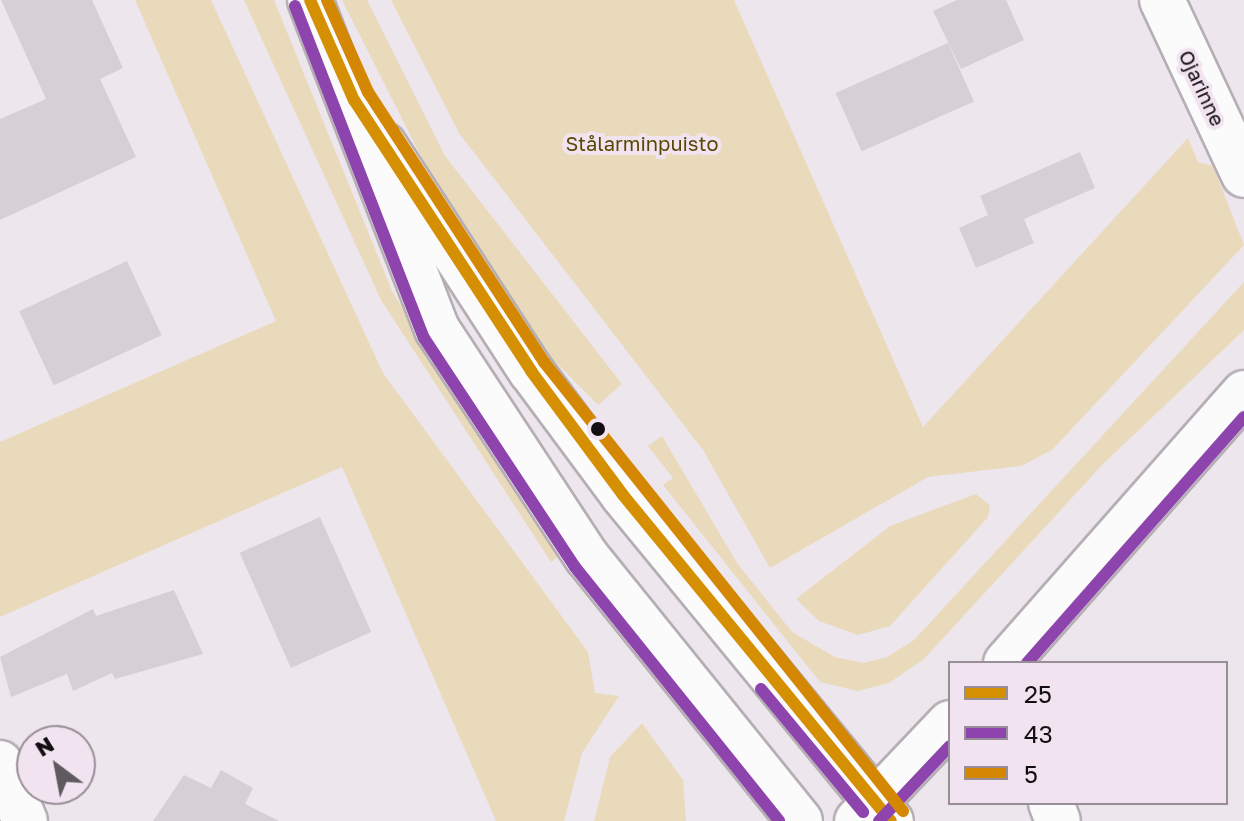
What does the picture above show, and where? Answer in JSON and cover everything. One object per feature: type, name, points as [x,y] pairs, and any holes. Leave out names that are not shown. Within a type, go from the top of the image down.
[{"type":"main road","points":[[310,0],[354,100],[412,280],[499,433],[587,557],[800,821]]},
{"type":"main road","name":"Ojarinne","points":[[1162,0],[1244,175]]},
{"type":"main road","points":[[354,100],[531,371],[874,815],[948,725]]},
{"type":"main road","points":[[1008,661],[1244,393]]},
{"type":"main road","points":[[0,763],[25,821]]},
{"type":"green space","points":[[135,0],[211,0],[383,373],[588,652],[595,693],[619,696],[582,753],[564,821],[496,821],[342,467],[0,617],[0,442],[276,321]]},
{"type":"green space","points":[[244,0],[274,0],[392,291],[558,557],[551,562],[381,300]]},
{"type":"green space","points":[[342,0],[367,0],[445,156],[622,384],[598,405],[535,341],[440,194]]},
{"type":"green space","name":"Stålarminpuisto","points":[[391,0],[734,0],[923,427],[1188,138],[1198,162],[1213,166],[1244,245],[1052,450],[1021,466],[928,477],[770,568],[703,450],[459,133]]},
{"type":"green space","points":[[1244,282],[1244,330],[1102,465],[924,659],[889,683],[858,691],[820,682],[663,485],[673,478],[648,446],[662,436],[737,563],[792,632],[835,657],[863,663],[887,657],[914,640]]},
{"type":"green space","points":[[976,494],[990,505],[988,517],[890,626],[858,635],[819,621],[796,599],[890,526]]},
{"type":"green space","points":[[642,723],[683,780],[686,821],[594,821],[610,757]]},
{"type":"building","points":[[1,0],[92,0],[123,68],[100,79],[136,157],[0,220],[0,119],[46,99]]},
{"type":"building","points":[[957,0],[1006,0],[1024,40],[961,69],[933,11]]},
{"type":"building","points":[[948,43],[974,101],[862,151],[836,93]]},
{"type":"building","points":[[1080,152],[1095,188],[1024,219],[1034,243],[976,268],[959,228],[988,215],[980,196]]},
{"type":"building","points":[[127,261],[162,335],[54,386],[19,311]]},
{"type":"building","points":[[320,517],[371,632],[291,668],[240,553]]},
{"type":"building","points":[[174,590],[203,654],[115,679],[112,673],[73,691],[67,674],[11,697],[0,657],[93,609],[96,616]]},
{"type":"building","points":[[221,770],[253,788],[245,804],[279,821],[153,821],[184,775],[211,788]]},
{"type":"transit line","name":"25","points":[[310,0],[354,100],[531,371],[623,495],[891,821]]},
{"type":"transit line","name":"5","points":[[327,0],[368,92],[544,362],[903,811]]},
{"type":"transit line","name":"43","points":[[295,6],[424,338],[575,567],[779,821]]},
{"type":"transit line","name":"43","points":[[1029,661],[1244,417]]},
{"type":"transit line","name":"43","points":[[761,689],[863,812]]},
{"type":"transit line","name":"43","points":[[879,821],[948,748]]}]
